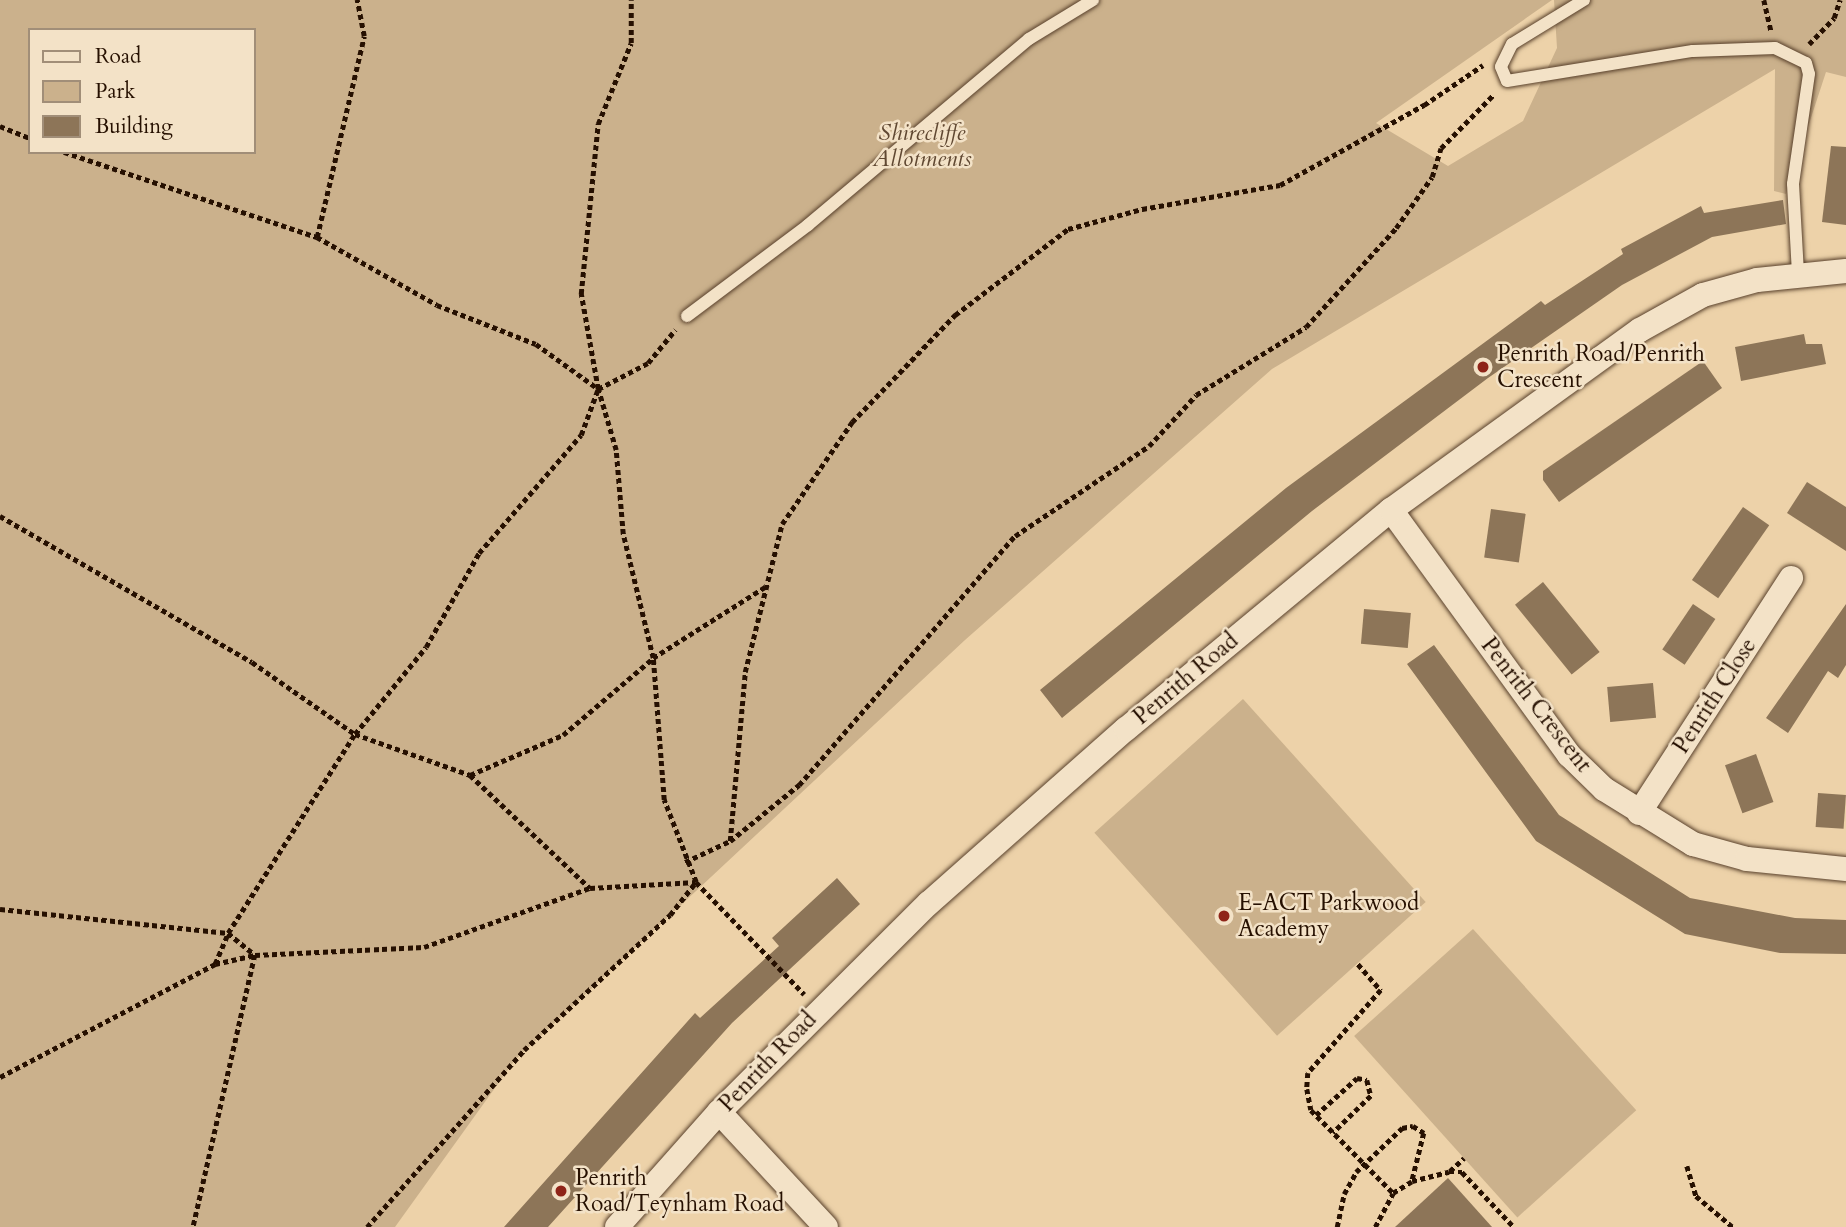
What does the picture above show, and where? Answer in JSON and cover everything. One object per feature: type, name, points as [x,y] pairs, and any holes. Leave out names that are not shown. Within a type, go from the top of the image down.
[{"type":"street","name":"Penrith Road","points":[[617,1227],[719,1112],[819,1009],[929,903],[1126,729],[1391,510],[1640,330],[1703,295],[1798,274],[1846,271]]},
{"type":"street","name":"Penrith Crescent","points":[[1391,510],[1569,755],[1604,789],[1693,844],[1747,859],[1846,869]]},
{"type":"street","name":"Penrith Close","points":[[1639,813],[1791,578]]},
{"type":"street","points":[[719,1112],[826,1227]]},
{"type":"lane","points":[[687,316],[808,225],[1029,39],[1093,0]]},
{"type":"lane","points":[[1584,0],[1512,44],[1501,67],[1507,81],[1693,51],[1775,48],[1797,56],[1809,74],[1793,184],[1798,274]]},
{"type":"path","points":[[317,237],[364,36],[357,0]]},
{"type":"path","points":[[631,0],[631,43],[598,124],[581,294],[598,388],[616,450],[623,534],[653,658],[664,800],[685,862],[696,882],[819,1009]]},
{"type":"path","points":[[1764,0],[1775,48]]},
{"type":"path","points":[[1797,56],[1835,18],[1840,0]]},
{"type":"path","points":[[730,841],[745,672],[782,524],[852,422],[955,315],[1068,229],[1142,209],[1280,185],[1424,105],[1512,44]]},
{"type":"path","points":[[685,862],[730,841],[799,785],[1015,536],[1149,446],[1196,395],[1306,327],[1396,228],[1432,177],[1441,148],[1507,81]]},
{"type":"path","points":[[0,126],[28,137]]},
{"type":"path","points":[[70,154],[317,237],[437,305],[536,344],[598,388]]},
{"type":"path","points":[[215,964],[228,933],[355,734],[426,647],[479,553],[581,435],[598,388],[648,363],[687,316]]},
{"type":"path","points":[[0,516],[252,662],[355,734],[470,775],[590,888]]},
{"type":"path","points":[[470,775],[564,734],[653,658],[766,586]]},
{"type":"path","points":[[0,1077],[215,964],[255,955],[424,947],[590,888],[696,882]]},
{"type":"path","points":[[367,1227],[524,1050],[670,915],[696,882]]},
{"type":"path","points":[[0,909],[228,933],[255,955]]},
{"type":"path","points":[[193,1227],[255,955]]},
{"type":"path","points":[[1358,964],[1381,990],[1308,1073],[1307,1088],[1316,1115],[1393,1194]]},
{"type":"path","points":[[1316,1115],[1357,1078],[1367,1080],[1371,1097],[1333,1133]]},
{"type":"path","points":[[1337,1227],[1344,1194],[1364,1165],[1402,1128],[1420,1127],[1424,1133],[1412,1181]]},
{"type":"path","points":[[1449,1172],[1464,1158]]},
{"type":"path","points":[[1687,1166],[1696,1196],[1733,1227]]},
{"type":"path","points":[[1375,1227],[1393,1194],[1412,1181],[1449,1172],[1462,1172],[1514,1227]]},
{"type":"green space","name":"Shirecliffe Allotments","points":[[0,0],[1552,0],[1376,123],[1448,166],[1523,121],[1557,48],[1554,0],[1846,0],[1846,77],[1826,72],[1786,194],[1774,191],[1775,69],[1272,369],[965,640],[515,1060],[395,1227],[0,1227]]},
{"type":"green space","points":[[1243,699],[1426,902],[1277,1036],[1094,833]]},
{"type":"green space","points":[[1473,929],[1636,1110],[1517,1217],[1354,1036]]},
{"type":"building","points":[[1831,146],[1846,147],[1846,225],[1822,222]]},
{"type":"building","points":[[1783,200],[1786,224],[1712,237],[1622,285],[1488,378],[1312,511],[1062,718],[1040,690],[1286,488],[1541,301],[1545,305],[1623,254],[1621,249],[1701,206],[1704,213]]},
{"type":"building","points":[[1804,334],[1806,344],[1822,344],[1826,364],[1741,381],[1735,347]]},
{"type":"building","points":[[1703,361],[1722,388],[1559,502],[1543,480],[1543,471]]},
{"type":"building","points":[[1807,482],[1846,507],[1846,551],[1787,513]]},
{"type":"building","points":[[1743,507],[1769,525],[1718,598],[1692,580]]},
{"type":"building","points":[[1491,509],[1526,514],[1519,562],[1484,558]]},
{"type":"building","points":[[1543,582],[1600,652],[1572,675],[1515,605]]},
{"type":"building","points":[[1693,604],[1715,619],[1685,665],[1662,650]]},
{"type":"building","points":[[1846,604],[1846,665],[1838,678],[1828,671],[1788,733],[1766,718]]},
{"type":"building","points":[[1364,609],[1411,613],[1408,648],[1361,644]]},
{"type":"building","points":[[1434,645],[1559,815],[1690,898],[1795,918],[1846,920],[1846,954],[1780,953],[1685,934],[1536,841],[1407,664]]},
{"type":"building","points":[[1653,683],[1656,718],[1610,722],[1607,687]]},
{"type":"building","points":[[1756,754],[1773,802],[1742,813],[1725,765]]},
{"type":"building","points":[[1818,793],[1846,795],[1844,829],[1816,827]]},
{"type":"building","points":[[837,878],[860,904],[732,1023],[548,1227],[504,1227],[695,1013],[700,1018],[779,946],[772,938]]},
{"type":"building","points":[[1448,1178],[1492,1227],[1395,1227]]},
{"type":"place","name":"Penrith Road/Penrith Crescent","points":[[1483,367]]},
{"type":"place","name":"E-ACT Parkwood Academy","points":[[1224,916]]},
{"type":"place","name":"Penrith Road/Teynham Road","points":[[561,1191]]}]
